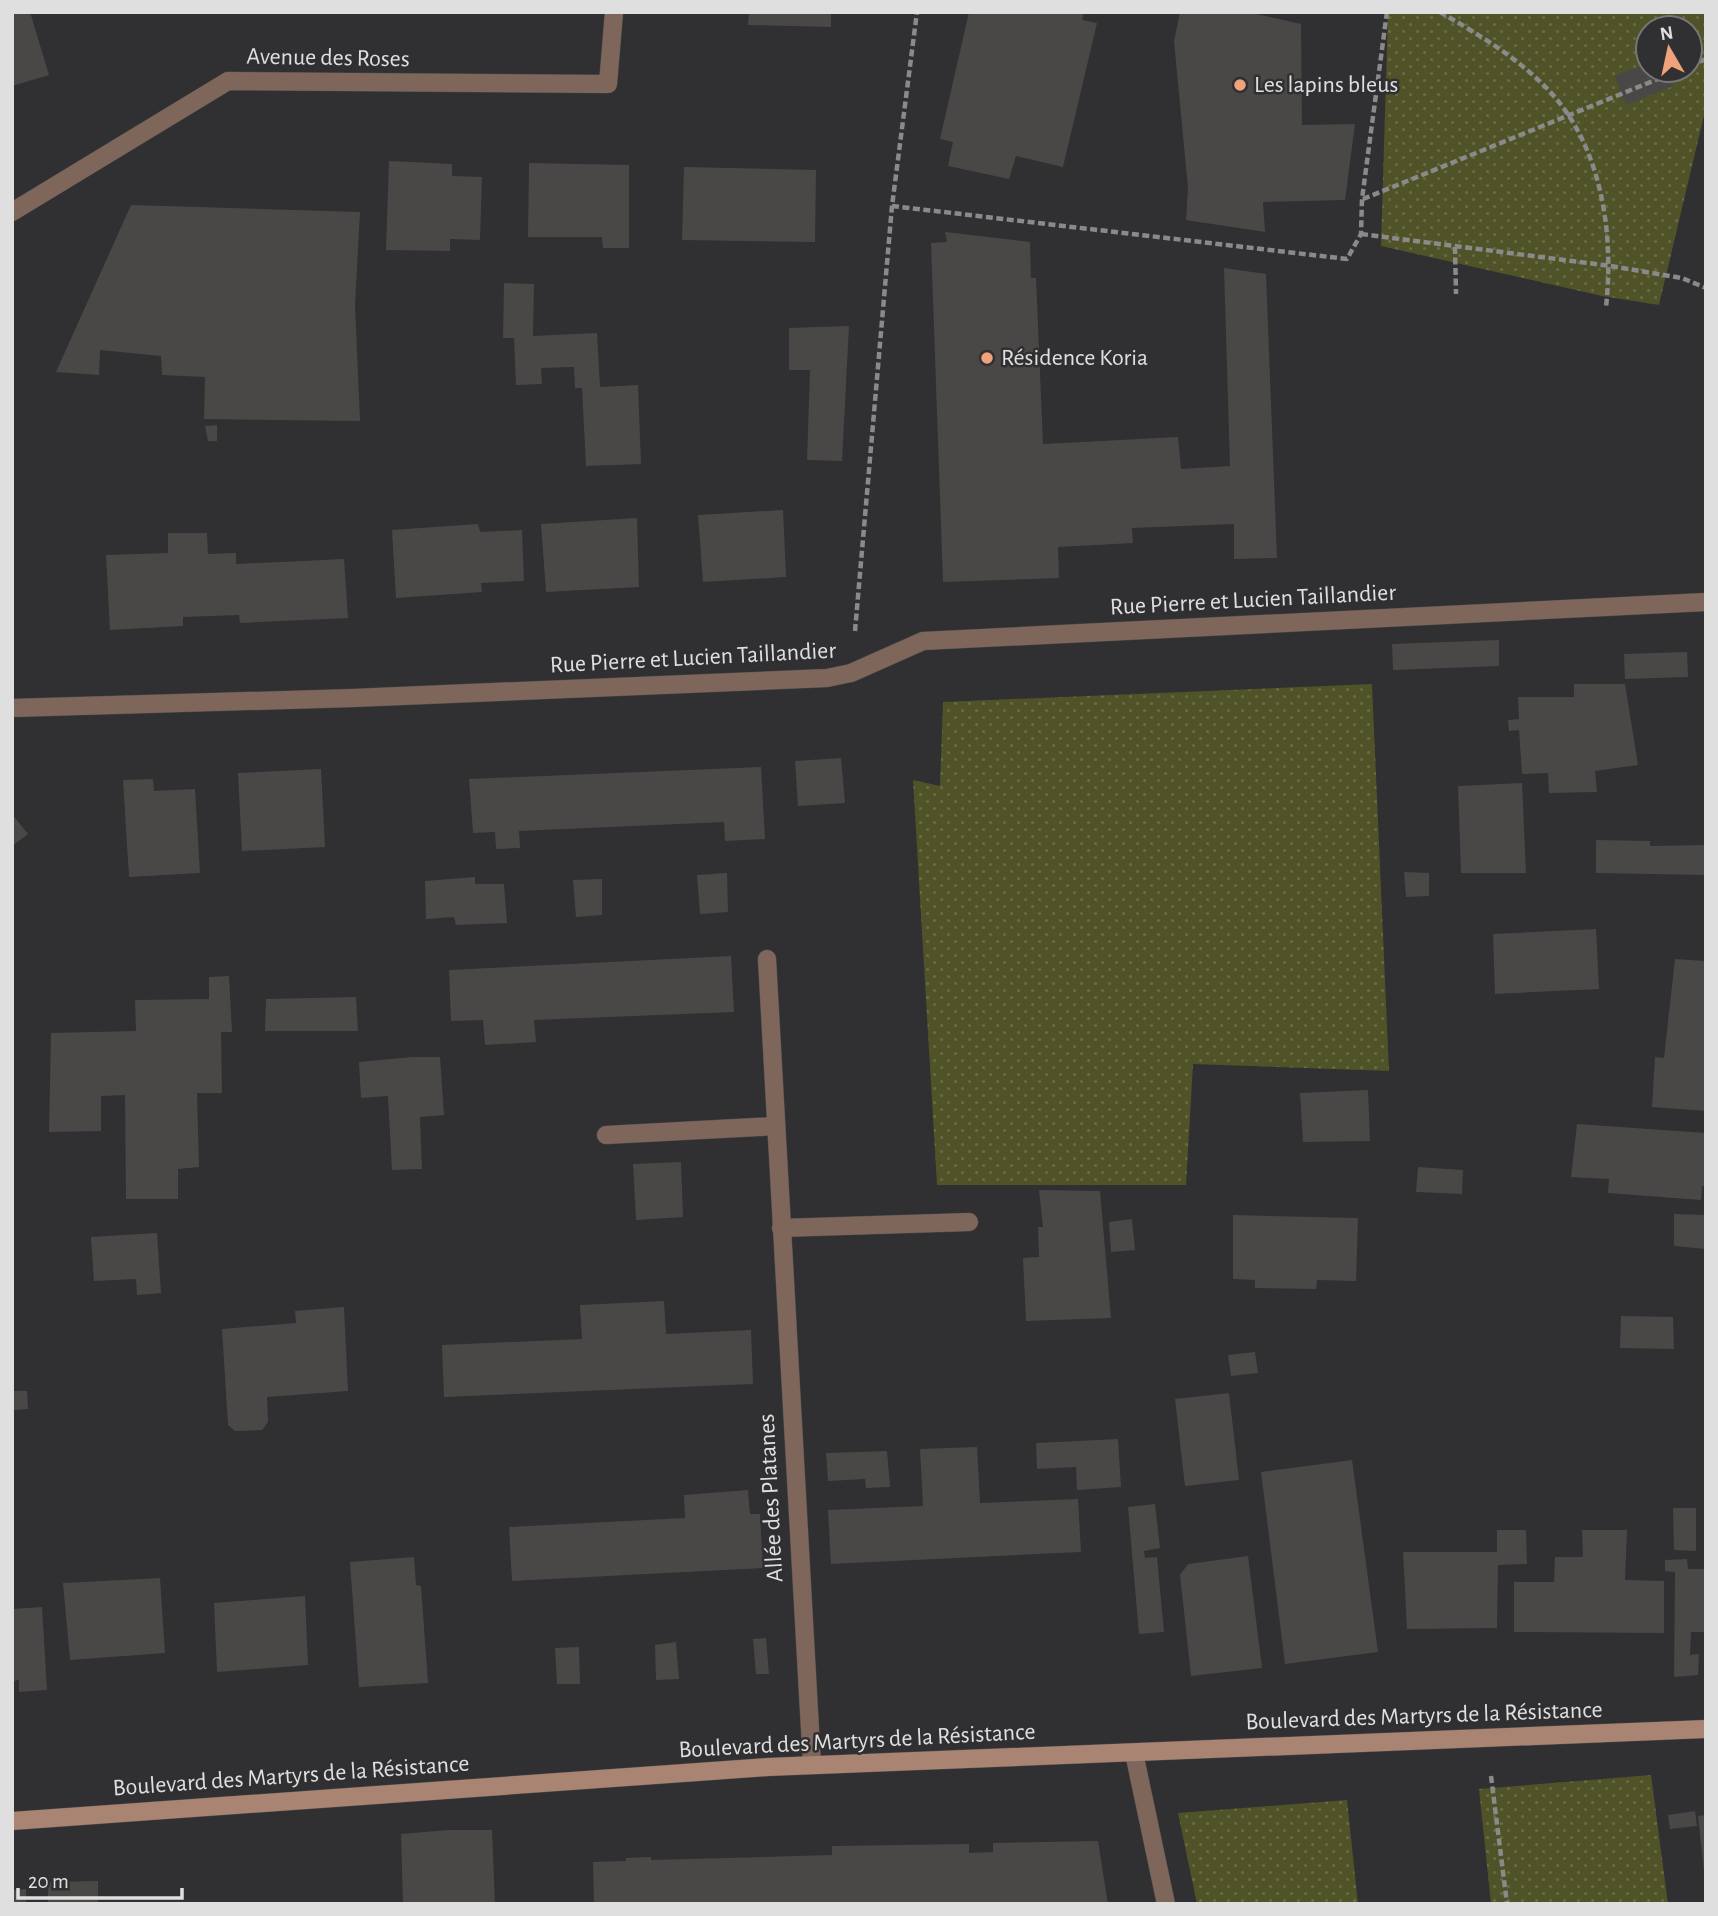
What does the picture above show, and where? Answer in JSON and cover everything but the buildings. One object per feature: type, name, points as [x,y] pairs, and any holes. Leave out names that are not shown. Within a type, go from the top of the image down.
[{"type":"street","name":"Avenue des Roses","points":[[12,212],[228,81],[608,84],[614,12]]},
{"type":"street","name":"Rue Pierre et Lucien Taillandier","points":[[12,708],[380,697],[827,678],[851,673],[923,641],[1706,602]]},
{"type":"street","name":"Allée des Platanes","points":[[767,959],[812,1765]]},
{"type":"street","points":[[606,1135],[776,1126]]},
{"type":"street","points":[[781,1228],[968,1222]]},
{"type":"street","name":"Boulevard des Martyrs de la Résistance","points":[[12,1821],[812,1765],[1706,1729]]},
{"type":"street","points":[[1134,1753],[1166,1904]]},
{"type":"path","points":[[851,673],[892,206],[917,12]]},
{"type":"path","points":[[892,206],[1347,259],[1361,234],[1362,199],[1387,12]]},
{"type":"path","points":[[1440,12],[1478,34],[1527,71],[1568,115],[1594,174],[1611,266],[1606,307]]},
{"type":"path","points":[[1362,199],[1645,84]]},
{"type":"path","points":[[1361,234],[1611,266],[1682,278],[1706,288]]},
{"type":"path","points":[[1455,247],[1456,294]]},
{"type":"path","points":[[1486,1737],[1507,1904]]},
{"type":"green space","points":[[1388,12],[1706,12],[1706,107],[1659,305],[1602,296],[1381,246]]},
{"type":"green space","points":[[1372,684],[1389,1071],[1193,1064],[1186,1185],[937,1185],[913,780],[940,786],[943,702]]},
{"type":"green space","points":[[1651,1775],[1668,1904],[1491,1904],[1479,1789]]},
{"type":"green space","points":[[1347,1800],[1358,1904],[1197,1904],[1178,1813]]},
{"type":"place","name":"Les lapins bleus","points":[[1240,85]]},
{"type":"place","name":"Résidence Koria","points":[[987,358]]}]
